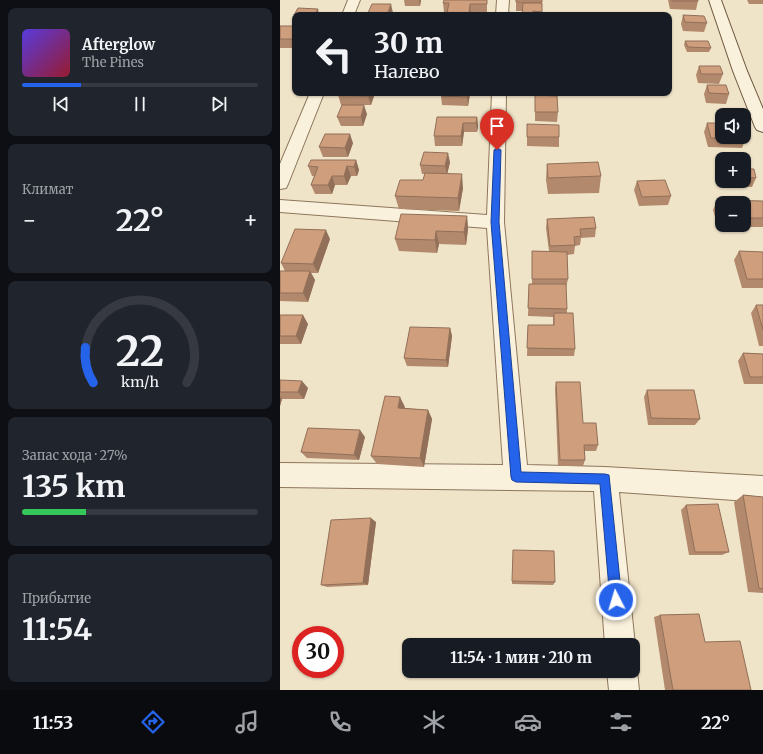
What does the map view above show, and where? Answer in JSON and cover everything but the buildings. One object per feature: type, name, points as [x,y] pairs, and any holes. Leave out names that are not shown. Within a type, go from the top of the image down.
[{"type":"street","points":[[349,12],[354,0]]},
{"type":"street","points":[[502,12],[503,0]]},
{"type":"street","points":[[715,0],[740,71],[763,127]]},
{"type":"street","points":[[280,184],[316,96]]},
{"type":"street","points":[[499,96],[495,222],[516,477]]},
{"type":"street","points":[[280,206],[495,222]]},
{"type":"street","points":[[280,475],[605,479],[763,489]]},
{"type":"street","points":[[605,479],[619,638]]},
{"type":"street","points":[[623,678],[624,690]]},
{"type":"route","points":[[497,150],[495,222],[516,477],[605,479],[616,600]]}]
